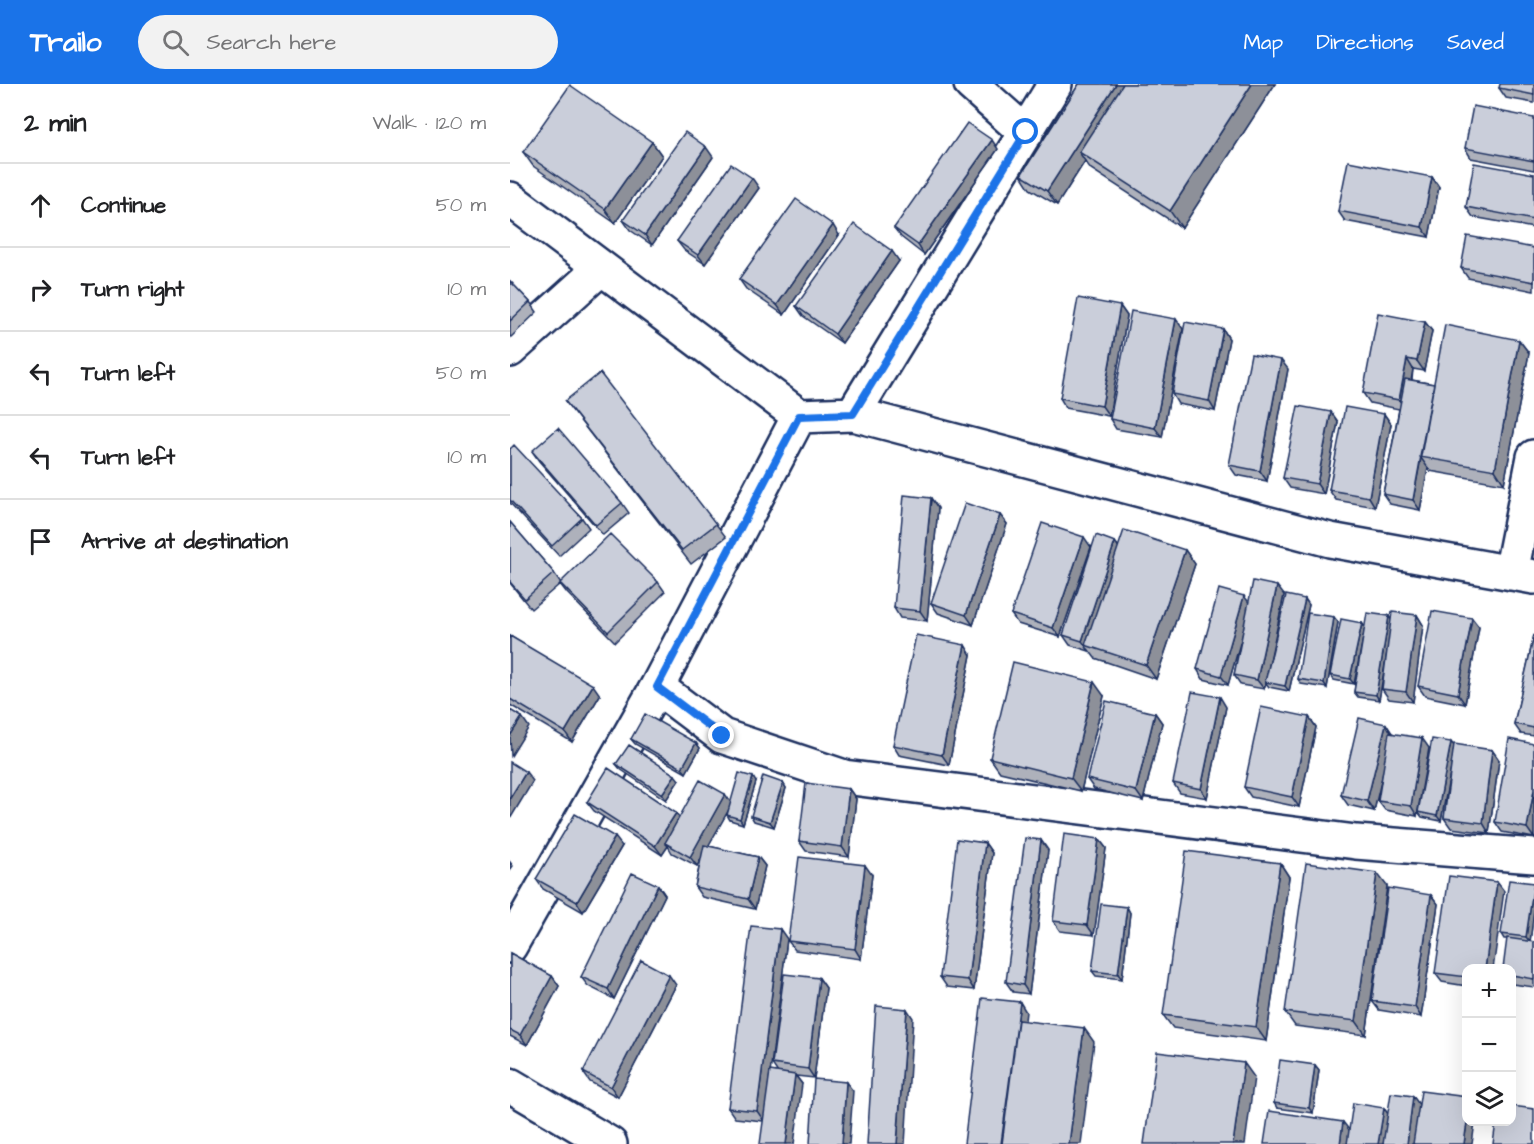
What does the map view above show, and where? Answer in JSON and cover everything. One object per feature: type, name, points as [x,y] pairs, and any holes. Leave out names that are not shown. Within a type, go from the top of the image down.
[{"type":"street","points":[[971,84],[1026,132]]},
{"type":"street","points":[[853,414],[1055,84]]},
{"type":"street","points":[[510,199],[799,416],[853,414],[1330,540],[1523,575],[1534,458]]},
{"type":"street","points":[[510,350],[600,268]]},
{"type":"street","points":[[510,946],[657,687],[799,416]]},
{"type":"street","points":[[657,687],[722,736],[844,777],[1356,842],[1534,856]]},
{"type":"street","points":[[510,1085],[610,1144]]},
{"type":"building","points":[[1079,84],[1116,84],[1047,191],[1021,175]]},
{"type":"building","points":[[1123,84],[1252,84],[1170,211],[1079,152]]},
{"type":"building","points":[[1500,84],[1534,84],[1534,95],[1499,88]]},
{"type":"building","points":[[570,85],[652,142],[605,209],[523,152]]},
{"type":"building","points":[[1473,106],[1534,118],[1534,161],[1465,148]]},
{"type":"building","points":[[967,123],[992,140],[918,245],[894,228]]},
{"type":"building","points":[[685,132],[706,147],[645,235],[623,220]]},
{"type":"building","points":[[1348,161],[1432,177],[1422,227],[1338,211]]},
{"type":"building","points":[[1474,163],[1534,174],[1534,220],[1466,207]]},
{"type":"building","points":[[731,164],[752,178],[698,255],[677,241]]},
{"type":"building","points":[[796,199],[833,225],[777,305],[739,279]]},
{"type":"building","points":[[854,224],[892,251],[835,334],[796,306]]},
{"type":"building","points":[[1467,236],[1534,248],[1534,282],[1461,268]]},
{"type":"building","points":[[510,281],[530,302],[510,321]]},
{"type":"building","points":[[1078,298],[1120,306],[1102,406],[1060,398]]},
{"type":"building","points":[[1131,311],[1176,319],[1155,428],[1110,419]]},
{"type":"building","points":[[1378,313],[1425,322],[1417,361],[1407,359],[1399,400],[1363,393]]},
{"type":"building","points":[[1185,322],[1223,329],[1209,401],[1172,394]]},
{"type":"building","points":[[1445,325],[1519,340],[1495,470],[1420,457]]},
{"type":"building","points":[[1251,354],[1281,360],[1260,471],[1229,465]]},
{"type":"building","points":[[600,373],[716,524],[682,550],[565,401]]},
{"type":"building","points":[[1405,379],[1434,384],[1413,500],[1383,494]]},
{"type":"building","points":[[1298,406],[1331,412],[1317,484],[1283,478]]},
{"type":"building","points":[[1345,407],[1384,414],[1369,497],[1329,490]]},
{"type":"building","points":[[558,428],[622,503],[596,525],[532,451]]},
{"type":"building","points":[[514,445],[582,518],[552,546],[510,500],[510,449]]},
{"type":"building","points":[[904,495],[931,498],[920,611],[894,608]]},
{"type":"building","points":[[965,503],[1000,515],[966,615],[931,603]]},
{"type":"building","points":[[510,522],[554,573],[525,599],[510,582]]},
{"type":"building","points":[[1042,523],[1084,537],[1053,628],[1011,614]]},
{"type":"building","points":[[1124,530],[1185,550],[1146,665],[1085,645]]},
{"type":"building","points":[[610,534],[658,582],[608,632],[560,583]]},
{"type":"building","points":[[1096,535],[1115,542],[1082,641],[1063,635]]},
{"type":"building","points":[[1253,581],[1277,586],[1257,680],[1234,675]]},
{"type":"building","points":[[1219,589],[1244,596],[1221,676],[1197,669]]},
{"type":"building","points":[[1286,595],[1305,599],[1285,686],[1265,682]]},
{"type":"building","points":[[1432,611],[1472,618],[1458,694],[1418,686]]},
{"type":"building","points":[[1392,612],[1417,615],[1406,692],[1382,689]]},
{"type":"building","points":[[1308,613],[1334,617],[1324,683],[1298,679]]},
{"type":"building","points":[[1367,613],[1389,616],[1376,695],[1354,692]]},
{"type":"building","points":[[1341,619],[1362,623],[1350,679],[1330,675]]},
{"type":"building","points":[[916,635],[965,645],[942,755],[893,745]]},
{"type":"building","points":[[1534,635],[1534,728],[1514,724]]},
{"type":"building","points":[[510,636],[593,685],[565,732],[510,699]]},
{"type":"building","points":[[1013,662],[1094,682],[1071,778],[990,758]]},
{"type":"building","points":[[1192,692],[1220,697],[1201,789],[1173,783]]},
{"type":"building","points":[[1106,701],[1155,713],[1136,791],[1087,779]]},
{"type":"building","points":[[1261,707],[1309,717],[1292,797],[1244,787]]},
{"type":"building","points":[[510,710],[522,717],[510,736]]},
{"type":"building","points":[[645,714],[696,743],[682,768],[631,739]]},
{"type":"building","points":[[1359,718],[1386,724],[1367,801],[1341,795]]},
{"type":"building","points":[[1389,733],[1422,738],[1411,806],[1378,801]]},
{"type":"building","points":[[1432,739],[1451,742],[1437,816],[1418,812]]},
{"type":"building","points":[[1509,739],[1534,744],[1534,790],[1527,828],[1495,822]]},
{"type":"building","points":[[1454,744],[1492,750],[1483,823],[1444,818]]},
{"type":"building","points":[[629,745],[675,775],[662,794],[616,764]]},
{"type":"building","points":[[510,762],[526,772],[510,798]]},
{"type":"building","points":[[608,768],[676,813],[655,846],[587,802]]},
{"type":"building","points":[[739,773],[753,777],[740,819],[727,815]]},
{"type":"building","points":[[763,776],[783,783],[770,822],[751,816]]},
{"type":"building","points":[[700,780],[725,794],[690,857],[665,843]]},
{"type":"building","points":[[806,783],[849,789],[842,847],[799,841]]},
{"type":"building","points":[[575,814],[615,837],[577,902],[536,879]]},
{"type":"building","points":[[1064,834],[1099,839],[1087,925],[1053,921]]},
{"type":"building","points":[[1025,838],[1041,840],[1023,985],[1006,982]]},
{"type":"building","points":[[957,839],[985,843],[968,980],[940,977]]},
{"type":"building","points":[[704,845],[758,857],[748,899],[695,887]]},
{"type":"building","points":[[1186,851],[1280,863],[1256,1027],[1163,1015]]},
{"type":"building","points":[[799,857],[865,865],[855,949],[788,941]]},
{"type":"building","points":[[1306,863],[1377,873],[1356,1021],[1285,1012]]},
{"type":"building","points":[[632,873],[658,885],[608,989],[581,977]]},
{"type":"building","points":[[1449,876],[1497,882],[1486,964],[1462,964],[1462,976],[1435,973]]},
{"type":"building","points":[[1509,880],[1534,883],[1526,937],[1501,934]]},
{"type":"building","points":[[1388,888],[1431,895],[1415,1007],[1372,1001]]},
{"type":"building","points":[[1101,904],[1127,907],[1118,974],[1092,971]]},
{"type":"building","points":[[751,926],[780,929],[757,1111],[728,1108]]},
{"type":"building","points":[[1507,938],[1534,942],[1534,979],[1516,976],[1516,964],[1504,964]]},
{"type":"building","points":[[510,953],[552,976],[520,1035],[510,1030]]},
{"type":"building","points":[[641,960],[669,975],[611,1087],[583,1072]]},
{"type":"building","points":[[784,974],[819,978],[808,1069],[772,1064]]},
{"type":"building","points":[[982,998],[1020,1002],[1001,1144],[964,1144]]},
{"type":"building","points":[[876,1006],[907,1009],[897,1144],[867,1144]]},
{"type":"building","points":[[1018,1020],[1084,1028],[1069,1144],[1002,1144]]},
{"type":"building","points":[[1157,1052],[1244,1063],[1233,1144],[1144,1144]]},
{"type":"building","points":[[1280,1060],[1315,1065],[1309,1108],[1274,1103]]},
{"type":"building","points":[[770,1071],[795,1075],[786,1144],[760,1144]]},
{"type":"building","points":[[814,1079],[846,1082],[842,1144],[810,1144]]},
{"type":"building","points":[[1421,1091],[1462,1096],[1462,1126],[1466,1126],[1464,1144],[1413,1144]]},
{"type":"building","points":[[1391,1093],[1413,1096],[1407,1144],[1383,1144]]},
{"type":"building","points":[[1353,1103],[1384,1108],[1378,1144],[1347,1144]]},
{"type":"building","points":[[1516,1107],[1534,1109],[1534,1144],[1493,1144],[1495,1126],[1516,1126]]},
{"type":"building","points":[[1269,1111],[1343,1122],[1340,1144],[1264,1144]]},
{"type":"route","points":[[722,736],[657,687],[799,416],[853,414],[1026,132]]}]
